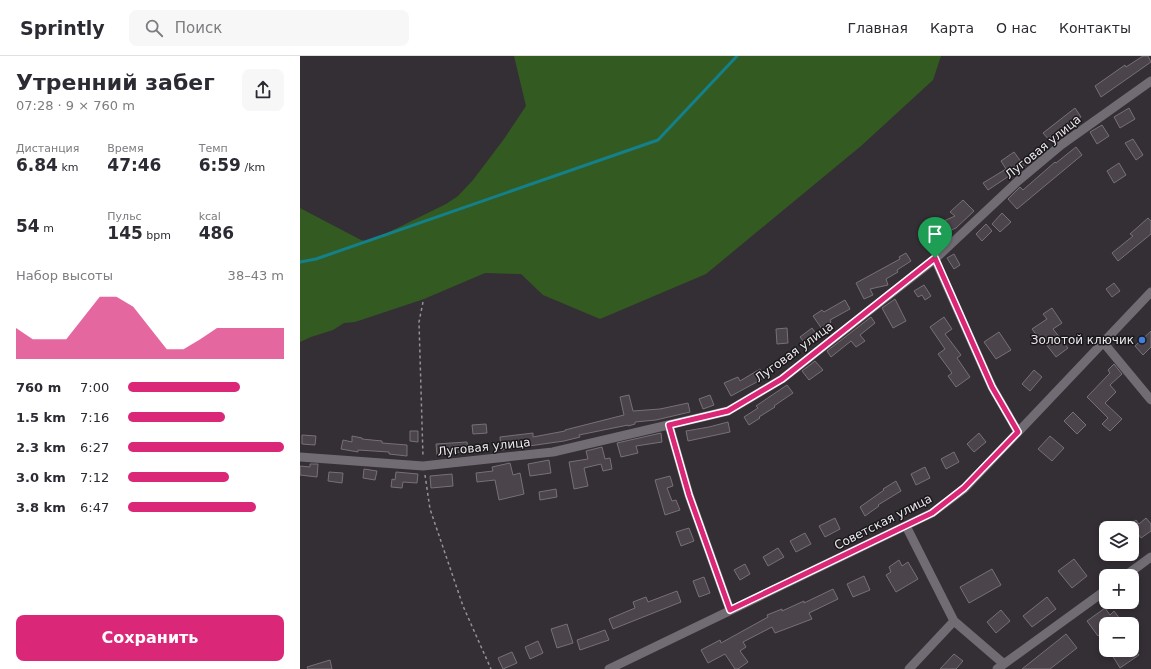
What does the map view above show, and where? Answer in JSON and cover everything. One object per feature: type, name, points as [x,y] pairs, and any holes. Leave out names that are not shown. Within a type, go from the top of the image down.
[{"type":"street","name":"Луговая улица","points":[[300,457],[423,466],[553,452],[728,411],[782,379],[935,258],[1018,181],[1056,149],[1151,81]]},
{"type":"street","points":[[935,258],[992,387],[1018,432]]},
{"type":"street","name":"Советская улица","points":[[609,669],[932,513],[964,488],[1151,292]]},
{"type":"street","points":[[1103,342],[1151,400]]},
{"type":"street","points":[[669,425],[689,495],[730,610]]},
{"type":"street","points":[[906,526],[954,621],[1000,666],[1099,595]]},
{"type":"street","points":[[1135,569],[1151,557]]},
{"type":"street","points":[[909,669],[954,621]]},
{"type":"path","points":[[423,302],[419,322],[423,466],[430,509],[463,606],[491,669]]},
{"type":"green space","points":[[514,56],[941,56],[933,80],[861,146],[706,274],[600,319],[543,295],[521,274],[485,273],[424,299],[355,322],[344,323],[333,330],[300,342],[300,208],[361,240],[366,241],[379,237],[446,204],[458,196],[473,180],[504,139],[526,106]]},
{"type":"building","points":[[1143,56],[1148,56],[1151,62],[1101,97],[1095,86],[1125,65],[1126,67]]},
{"type":"building","points":[[1075,108],[1081,117],[1068,127],[1067,126],[1050,141],[1043,133]]},
{"type":"building","points":[[1129,108],[1135,119],[1120,128],[1114,117]]},
{"type":"building","points":[[1102,125],[1109,136],[1097,144],[1090,132]]},
{"type":"building","points":[[1133,139],[1143,155],[1136,160],[1125,143]]},
{"type":"building","points":[[1076,147],[1082,155],[1017,209],[1008,199],[1020,187],[1023,190],[1055,162],[1056,163]]},
{"type":"building","points":[[1014,152],[1024,166],[988,190],[983,183],[1006,169],[1001,161]]},
{"type":"building","points":[[1119,163],[1126,175],[1114,183],[1107,171]]},
{"type":"building","points":[[963,200],[974,211],[956,228],[934,238],[928,228],[955,216],[950,212]]},
{"type":"building","points":[[1002,213],[1011,222],[1000,232],[992,224]]},
{"type":"building","points":[[1148,218],[1151,221],[1151,234],[1118,261],[1112,253],[1133,236],[1130,234]]},
{"type":"building","points":[[986,224],[992,231],[982,241],[976,234]]},
{"type":"building","points":[[906,253],[911,261],[897,270],[898,272],[886,279],[888,285],[870,289],[873,295],[864,299],[856,283],[900,259],[899,257]]},
{"type":"building","points":[[954,254],[960,265],[954,269],[947,258]]},
{"type":"building","points":[[1114,283],[1120,291],[1112,297],[1106,289]]},
{"type":"building","points":[[924,285],[931,296],[925,300],[922,295],[918,297],[914,291]]},
{"type":"building","points":[[895,299],[906,321],[893,328],[882,308]]},
{"type":"building","points":[[845,300],[850,309],[830,320],[831,322],[822,329],[813,316],[822,310],[824,312]]},
{"type":"building","points":[[1052,308],[1062,323],[1053,329],[1068,348],[1056,357],[1032,329],[1047,319],[1043,314]]},
{"type":"building","points":[[871,317],[875,323],[860,335],[865,341],[856,347],[851,341],[831,357],[827,351]]},
{"type":"building","points":[[944,317],[952,329],[945,334],[961,355],[957,358],[970,377],[956,387],[948,376],[952,373],[938,354],[945,349],[930,327]]},
{"type":"building","points":[[787,328],[788,343],[777,344],[776,329]]},
{"type":"building","points":[[812,328],[819,338],[807,346],[800,337]]},
{"type":"building","points":[[1151,331],[1151,347],[1143,355],[1135,346]]},
{"type":"building","points":[[999,332],[1011,350],[996,359],[984,342]]},
{"type":"building","points":[[815,361],[823,370],[809,380],[802,371]]},
{"type":"building","points":[[1114,364],[1122,374],[1110,385],[1116,392],[1105,403],[1122,419],[1110,431],[1102,424],[1108,418],[1087,397],[1110,373],[1108,370]]},
{"type":"building","points":[[760,369],[766,377],[731,396],[724,383],[738,377],[740,381]]},
{"type":"building","points":[[1034,370],[1042,377],[1030,391],[1022,384]]},
{"type":"building","points":[[787,385],[793,393],[749,425],[744,417],[758,408],[756,406]]},
{"type":"building","points":[[629,395],[633,411],[660,409],[688,403],[690,412],[656,420],[635,422],[635,424],[628,426],[579,435],[580,437],[564,441],[501,450],[500,437],[533,433],[533,437],[565,431],[624,415],[620,397]]},
{"type":"building","points":[[710,395],[714,405],[703,409],[699,399]]},
{"type":"building","points":[[1073,412],[1086,425],[1077,434],[1064,421]]},
{"type":"building","points":[[728,422],[730,432],[688,441],[686,431]]},
{"type":"building","points":[[486,424],[487,433],[473,434],[472,425]]},
{"type":"building","points":[[410,431],[418,431],[418,442],[410,441]]},
{"type":"building","points":[[661,433],[662,442],[636,446],[638,453],[621,457],[617,443]]},
{"type":"building","points":[[979,433],[986,442],[974,452],[967,444]]},
{"type":"building","points":[[302,435],[316,436],[315,445],[302,444]]},
{"type":"building","points":[[352,436],[362,439],[382,441],[382,443],[407,445],[407,456],[389,454],[389,452],[358,450],[358,452],[341,449],[343,440],[352,442]]},
{"type":"building","points":[[1050,436],[1064,448],[1052,461],[1038,449]]},
{"type":"building","points":[[467,442],[468,451],[437,455],[436,444]]},
{"type":"building","points":[[602,447],[605,459],[610,458],[612,469],[603,471],[601,464],[584,468],[588,486],[574,489],[569,462],[588,459],[586,451]]},
{"type":"building","points":[[954,452],[959,462],[946,469],[941,459]]},
{"type":"building","points":[[549,460],[551,473],[530,476],[528,464]]},
{"type":"building","points":[[510,463],[513,475],[520,473],[524,494],[499,500],[495,480],[477,482],[476,473],[493,471],[492,467]]},
{"type":"building","points":[[310,464],[318,464],[317,477],[300,475],[300,466],[310,467]]},
{"type":"building","points":[[925,467],[930,478],[916,485],[911,474]]},
{"type":"building","points":[[364,469],[377,471],[375,480],[363,478]]},
{"type":"building","points":[[329,472],[343,473],[342,483],[328,481]]},
{"type":"building","points":[[396,472],[418,474],[417,483],[403,482],[402,488],[391,487],[392,479],[395,480]]},
{"type":"building","points":[[452,474],[453,486],[431,488],[430,476]]},
{"type":"building","points":[[670,476],[673,486],[667,488],[672,501],[676,500],[680,510],[665,515],[655,480]]},
{"type":"building","points":[[896,481],[901,491],[878,505],[879,506],[865,516],[860,507]]},
{"type":"building","points":[[556,489],[557,497],[540,500],[539,492]]},
{"type":"building","points":[[835,518],[840,529],[825,537],[819,526]]},
{"type":"building","points":[[1146,518],[1151,524],[1151,531],[1141,538],[1139,535],[1139,524]]},
{"type":"building","points":[[689,528],[694,541],[681,546],[676,532]]},
{"type":"building","points":[[805,533],[811,544],[796,552],[790,541]]},
{"type":"building","points":[[778,548],[784,557],[768,566],[763,557]]},
{"type":"building","points":[[1074,559],[1087,576],[1072,588],[1058,571]]},
{"type":"building","points":[[899,560],[902,566],[908,562],[918,579],[896,592],[886,575],[891,572],[889,567]]},
{"type":"building","points":[[745,564],[750,574],[740,580],[734,570]]},
{"type":"building","points":[[992,569],[1001,585],[969,603],[960,587]]},
{"type":"building","points":[[864,576],[870,590],[853,597],[847,584]]},
{"type":"building","points":[[704,577],[710,593],[699,597],[693,581]]},
{"type":"building","points":[[833,589],[838,599],[809,613],[812,619],[775,633],[772,627],[743,642],[746,647],[740,651],[748,662],[738,669],[735,669],[725,654],[708,663],[701,650],[720,640],[721,643],[768,617],[767,615],[782,609],[782,611],[804,601],[804,603]]},
{"type":"building","points":[[677,591],[681,602],[613,629],[609,619],[635,608],[633,602],[646,597],[648,602]]},
{"type":"building","points":[[1047,597],[1056,609],[1032,627],[1023,616]]},
{"type":"building","points":[[1104,609],[1106,609],[1110,615],[1114,611],[1118,617],[1099,617],[1098,636],[1087,621]]},
{"type":"building","points":[[1001,610],[1010,621],[996,633],[987,622]]},
{"type":"building","points":[[567,624],[573,643],[557,648],[551,629]]},
{"type":"building","points":[[605,630],[609,640],[580,650],[577,640]]},
{"type":"building","points":[[1066,634],[1077,648],[1050,669],[1022,669]]},
{"type":"building","points":[[538,641],[543,653],[530,659],[525,647]]},
{"type":"building","points":[[512,652],[517,663],[503,669],[498,658]]},
{"type":"building","points":[[954,654],[963,661],[956,669],[940,669]]},
{"type":"building","points":[[1113,657],[1136,657],[1120,668]]},
{"type":"building","points":[[330,660],[332,669],[308,669],[307,667]]},
{"type":"waterway","points":[[300,262],[316,259],[658,140],[737,56]]},
{"type":"place","name":"Золотой ключик","points":[[1142,340]]},
{"type":"route","points":[[935,258],[992,387],[1018,432],[964,488],[932,513],[730,610],[689,495],[669,425],[728,411],[782,379],[935,258]]}]
